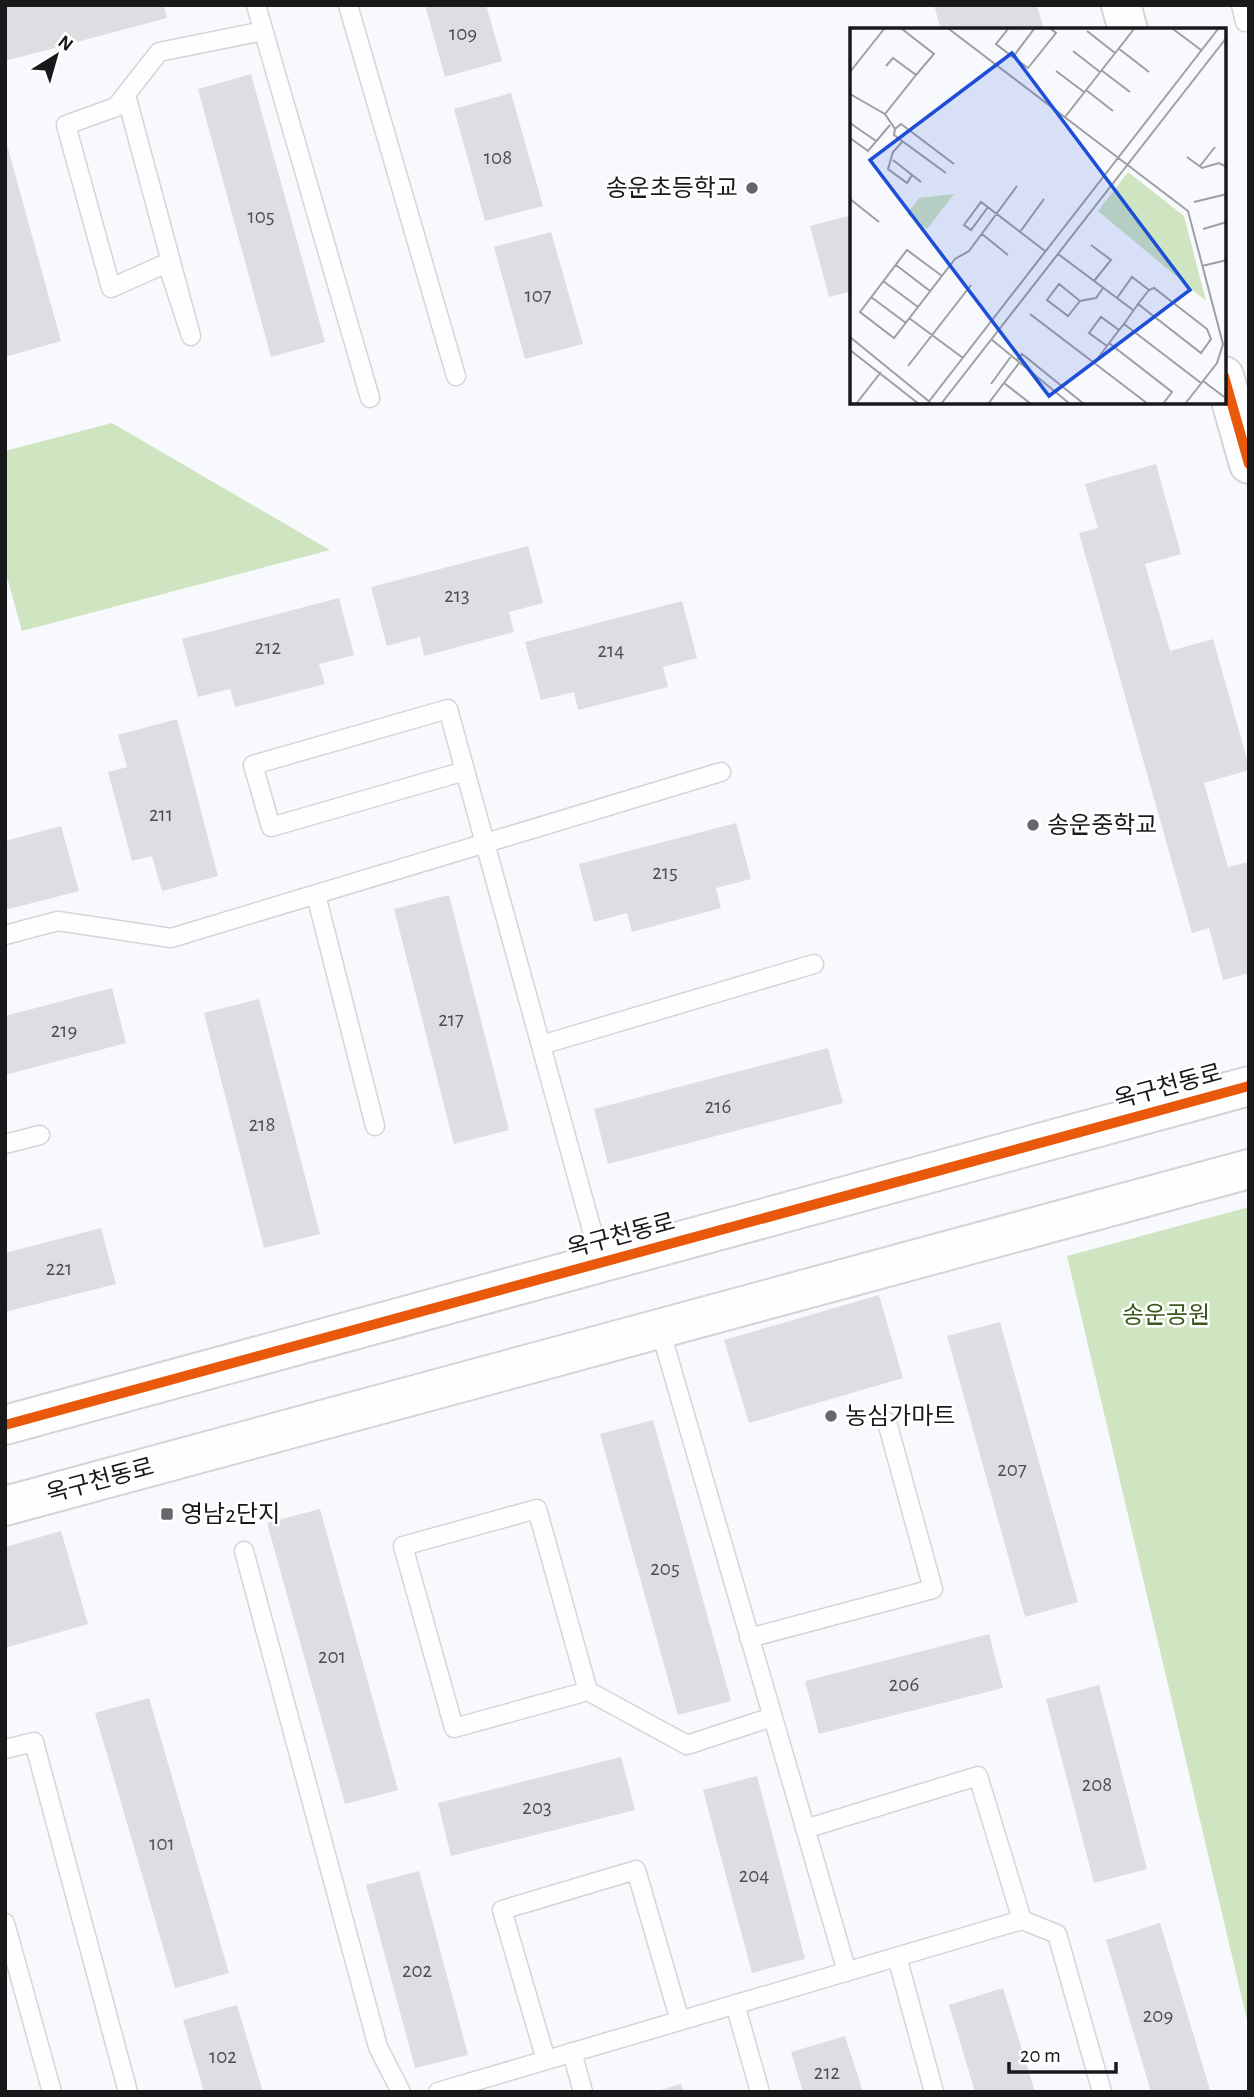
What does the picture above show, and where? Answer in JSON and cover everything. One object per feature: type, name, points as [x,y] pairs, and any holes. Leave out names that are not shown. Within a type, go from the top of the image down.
[{"type":"street","points":[[1121,5],[1127,28]]},
{"type":"street","points":[[1226,383],[1249,464]]},
{"type":"street","name":"옥구천동로","points":[[5,1425],[1249,1086]]},
{"type":"street","name":"옥구천동로","points":[[5,1506],[1249,1169]]},
{"type":"lane","points":[[256,5],[370,398]]},
{"type":"lane","points":[[348,5],[456,376]]},
{"type":"lane","points":[[126,95],[191,336],[167,264],[111,288],[66,125],[116,107],[159,52],[263,31]]},
{"type":"lane","points":[[465,771],[271,827],[253,765],[449,709],[601,1263]]},
{"type":"lane","points":[[5,935],[58,921],[171,938],[721,772]]},
{"type":"lane","points":[[316,895],[375,1126]]},
{"type":"lane","points":[[541,1045],[814,964]]},
{"type":"lane","points":[[5,1144],[40,1135]]},
{"type":"lane","points":[[660,1329],[847,1972]]},
{"type":"lane","points":[[749,1638],[933,1589],[887,1422]]},
{"type":"lane","points":[[588,1691],[537,1509],[403,1546],[454,1728],[588,1691],[687,1745],[772,1717]]},
{"type":"lane","points":[[244,1551],[378,2047],[401,2092]]},
{"type":"lane","points":[[5,1749],[34,1742],[128,2092]]},
{"type":"lane","points":[[805,1829],[978,1776],[1022,1920]]},
{"type":"lane","points":[[546,2060],[502,1910],[636,1870],[680,2021]]},
{"type":"lane","points":[[438,2092],[1022,1920],[1057,1934],[1102,2092]]},
{"type":"lane","points":[[5,1923],[52,2092]]},
{"type":"lane","points":[[897,1957],[934,2092]]},
{"type":"lane","points":[[735,2004],[760,2092]]},
{"type":"lane","points":[[572,2052],[583,2092]]},
{"type":"green space","points":[[112,423],[330,550],[22,631],[5,570],[5,451]]},
{"type":"green space","name":"송운공원","points":[[1249,1207],[1249,2028],[1067,1256]]},
{"type":"building","points":[[5,5],[164,5],[167,18],[5,61]]},
{"type":"building","points":[[425,5],[486,5],[502,61],[445,77]]},
{"type":"building","points":[[934,5],[1037,5],[1043,28],[940,28]]},
{"type":"building","points":[[251,74],[325,342],[271,357],[198,89]]},
{"type":"building","points":[[511,93],[543,206],[485,221],[454,109]]},
{"type":"building","points":[[5,142],[61,341],[5,357]]},
{"type":"building","points":[[850,216],[850,292],[829,297],[810,226]]},
{"type":"building","points":[[551,232],[583,344],[525,359],[494,247]]},
{"type":"building","name":"송운중학교","points":[[1156,464],[1181,554],[1145,564],[1170,651],[1213,639],[1249,766],[1249,770],[1204,783],[1228,867],[1249,862],[1249,973],[1223,980],[1209,928],[1192,933],[1079,533],[1098,528],[1085,484]]},
{"type":"building","points":[[528,546],[543,603],[509,612],[514,632],[424,656],[420,637],[387,646],[371,587]]},
{"type":"building","points":[[339,598],[354,655],[319,664],[325,684],[235,707],[230,689],[198,697],[182,639]]},
{"type":"building","points":[[682,601],[697,658],[663,667],[668,687],[578,710],[574,692],[541,700],[525,642]]},
{"type":"building","points":[[177,719],[218,876],[162,891],[152,856],[132,861],[108,772],[127,767],[118,735]]},
{"type":"building","points":[[736,823],[751,879],[716,888],[721,908],[632,932],[627,913],[594,922],[579,864]]},
{"type":"building","points":[[61,826],[79,891],[5,910],[5,841]]},
{"type":"building","points":[[449,895],[509,1130],[454,1144],[394,909]]},
{"type":"building","points":[[112,988],[126,1043],[5,1075],[5,1016]]},
{"type":"building","points":[[259,999],[320,1234],[264,1248],[204,1013]]},
{"type":"building","points":[[828,1048],[843,1103],[608,1164],[594,1109]]},
{"type":"building","points":[[101,1228],[116,1284],[5,1312],[5,1253]]},
{"type":"building","points":[[879,1295],[903,1378],[749,1423],[724,1340]]},
{"type":"building","points":[[1000,1322],[1078,1602],[1025,1617],[947,1336]]},
{"type":"building","points":[[653,1420],[731,1701],[678,1715],[600,1434]]},
{"type":"building","points":[[320,1509],[398,1790],[345,1804],[267,1523]]},
{"type":"building","points":[[61,1531],[88,1624],[5,1648],[5,1547]]},
{"type":"building","points":[[989,1634],[1003,1688],[819,1734],[805,1681]]},
{"type":"building","points":[[1099,1685],[1147,1869],[1094,1883],[1046,1699]]},
{"type":"building","points":[[149,1698],[229,1973],[175,1988],[95,1713]]},
{"type":"building","points":[[621,1757],[635,1810],[451,1856],[438,1803]]},
{"type":"building","points":[[757,1776],[805,1959],[752,1973],[703,1790]]},
{"type":"building","points":[[419,1871],[468,2055],[415,2068],[366,1885]]},
{"type":"building","points":[[1160,1923],[1210,2090],[1206,2092],[1151,2092],[1106,1940]]},
{"type":"building","points":[[1003,1988],[1035,2092],[975,2092],[949,2005]]},
{"type":"building","points":[[237,2005],[263,2092],[204,2092],[183,2020]]},
{"type":"building","points":[[845,2036],[863,2092],[803,2092],[791,2052]]},
{"type":"building","points":[[681,2084],[684,2092],[657,2092],[657,2091]]},
{"type":"cycle path","points":[[1226,383],[1249,464]]},
{"type":"cycle path","points":[[5,1425],[1249,1086]]},
{"type":"place","name":"송운초등학교","points":[[752,188]]},
{"type":"place","name":"송운중학교","points":[[1033,825]]},
{"type":"place","name":"농심가마트","points":[[831,1416]]},
{"type":"place","name":"영남2단지","points":[[167,1514]]}]
